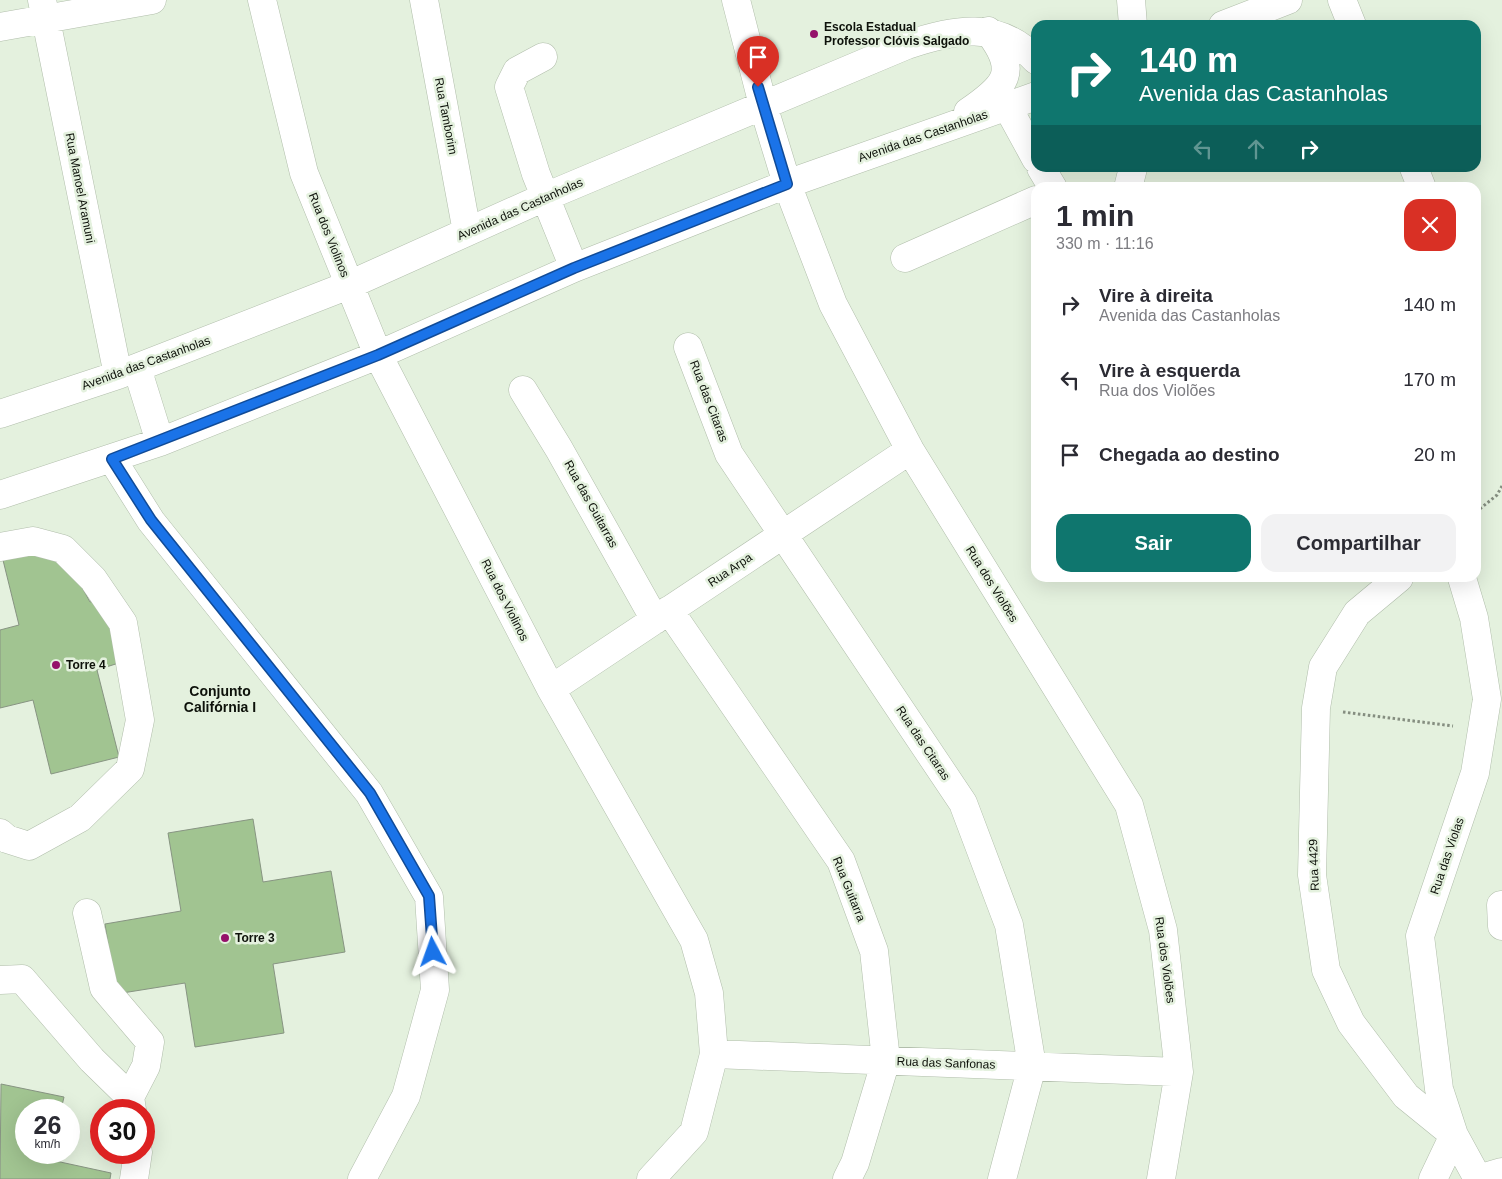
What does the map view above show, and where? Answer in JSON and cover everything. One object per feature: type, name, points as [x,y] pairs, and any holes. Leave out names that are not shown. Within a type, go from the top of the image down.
[{"type":"street","points":[[0,27],[43,9],[152,0]]},
{"type":"street","name":"Rua dos Violinos","points":[[262,0],[304,173],[378,355],[551,689],[694,940],[709,993],[714,1054],[694,1132],[651,1179]]},
{"type":"street","name":"Rua Tamborim","points":[[424,0],[467,232]]},
{"type":"street","name":"Rua dos Violões","points":[[736,0],[763,105],[787,184],[833,304],[910,450],[1128,804],[1163,930],[1179,1072],[1161,1179]]},
{"type":"street","points":[[1131,0],[1133,20]]},
{"type":"street","points":[[1236,20],[1288,0]]},
{"type":"street","points":[[1342,0],[1350,20]]},
{"type":"street","name":"Rua Manoel Aramuni","points":[[43,9],[127,371],[160,442]]},
{"type":"street","name":"Avenida das Castanholas","points":[[0,414],[127,371],[349,285],[545,197],[930,37],[966,31],[988,31],[1009,39],[1031,56]]},
{"type":"street","points":[[942,130],[991,96],[1001,85],[1006,65],[1004,54],[988,31]]},
{"type":"street","points":[[543,58],[517,71],[509,87],[545,197],[574,268]]},
{"type":"street","name":"Avenida das Castanholas","points":[[0,495],[160,442],[378,355],[574,268],[787,184],[1031,98]]},
{"type":"street","points":[[1007,106],[1031,150]]},
{"type":"street","points":[[905,258],[1031,202]]},
{"type":"street","name":"Rua das Citaras","points":[[688,347],[729,454],[964,803],[1009,925],[1032,1066],[1002,1179]]},
{"type":"street","name":"Rua das Guitarras","points":[[524,390],[662,615]]},
{"type":"street","name":"Rua Arpa","points":[[551,689],[910,450]]},
{"type":"street","points":[[112,459],[151,520],[370,793],[429,896],[435,990],[406,1096],[362,1179]]},
{"type":"street","points":[[0,547],[33,540],[63,549],[93,579],[123,623],[140,720],[130,769],[80,818],[29,846],[7,839],[0,833]]},
{"type":"street","name":"Rua 4429","points":[[1395,582],[1357,614],[1323,667],[1316,708],[1312,875],[1326,970],[1351,1024],[1406,1096],[1454,1135]]},
{"type":"street","name":"Rua das Violas","points":[[1463,582],[1494,696],[1481,730],[1475,773],[1420,936],[1438,1089],[1454,1135],[1478,1179]]},
{"type":"street","name":"Rua Guitarra","points":[[662,615],[841,861],[874,951],[886,1060],[855,1163],[847,1179]]},
{"type":"street","points":[[87,913],[104,988],[150,1042],[146,1066],[133,1099]]},
{"type":"street","points":[[0,980],[22,979],[127,1099]]},
{"type":"street","name":"Rua das Sanfonas","points":[[714,1054],[1179,1072]]},
{"type":"street","points":[[1433,1179],[1454,1135]]},
{"type":"street","points":[[134,1179],[136,1164]]},
{"type":"street","points":[[1478,1179],[1502,1172]]},
{"type":"path","points":[[1481,508],[1497,495],[1502,486]]},
{"type":"path","points":[[1316,708],[1481,730]]},
{"type":"building","name":"Torre 4","points":[[61,549],[90,602],[105,598],[128,660],[97,670],[119,757],[51,774],[33,700],[0,708],[0,630],[19,625],[2,556]]},
{"type":"building","name":"Torre 3","points":[[253,819],[263,882],[331,871],[345,952],[273,964],[284,1033],[195,1047],[185,983],[116,994],[105,924],[181,911],[168,833]]},
{"type":"building","points":[[1,1084],[64,1097],[64,1099],[15,1099],[15,1164],[69,1164],[111,1173],[110,1179],[0,1179]]},
{"type":"place","name":"Escola Estadual Professor Clóvis Salgado","points":[[814,34]]},
{"type":"place","name":"Torre 4","points":[[56,665]]},
{"type":"place","name":"Torre 3","points":[[225,938]]},
{"type":"district","name":"Conjunto Califórnia I","points":[[220,700]]},
{"type":"route","points":[[433,952],[429,896],[370,793],[151,520],[112,459],[160,442],[378,355],[574,268],[787,184],[758,87]]}]
